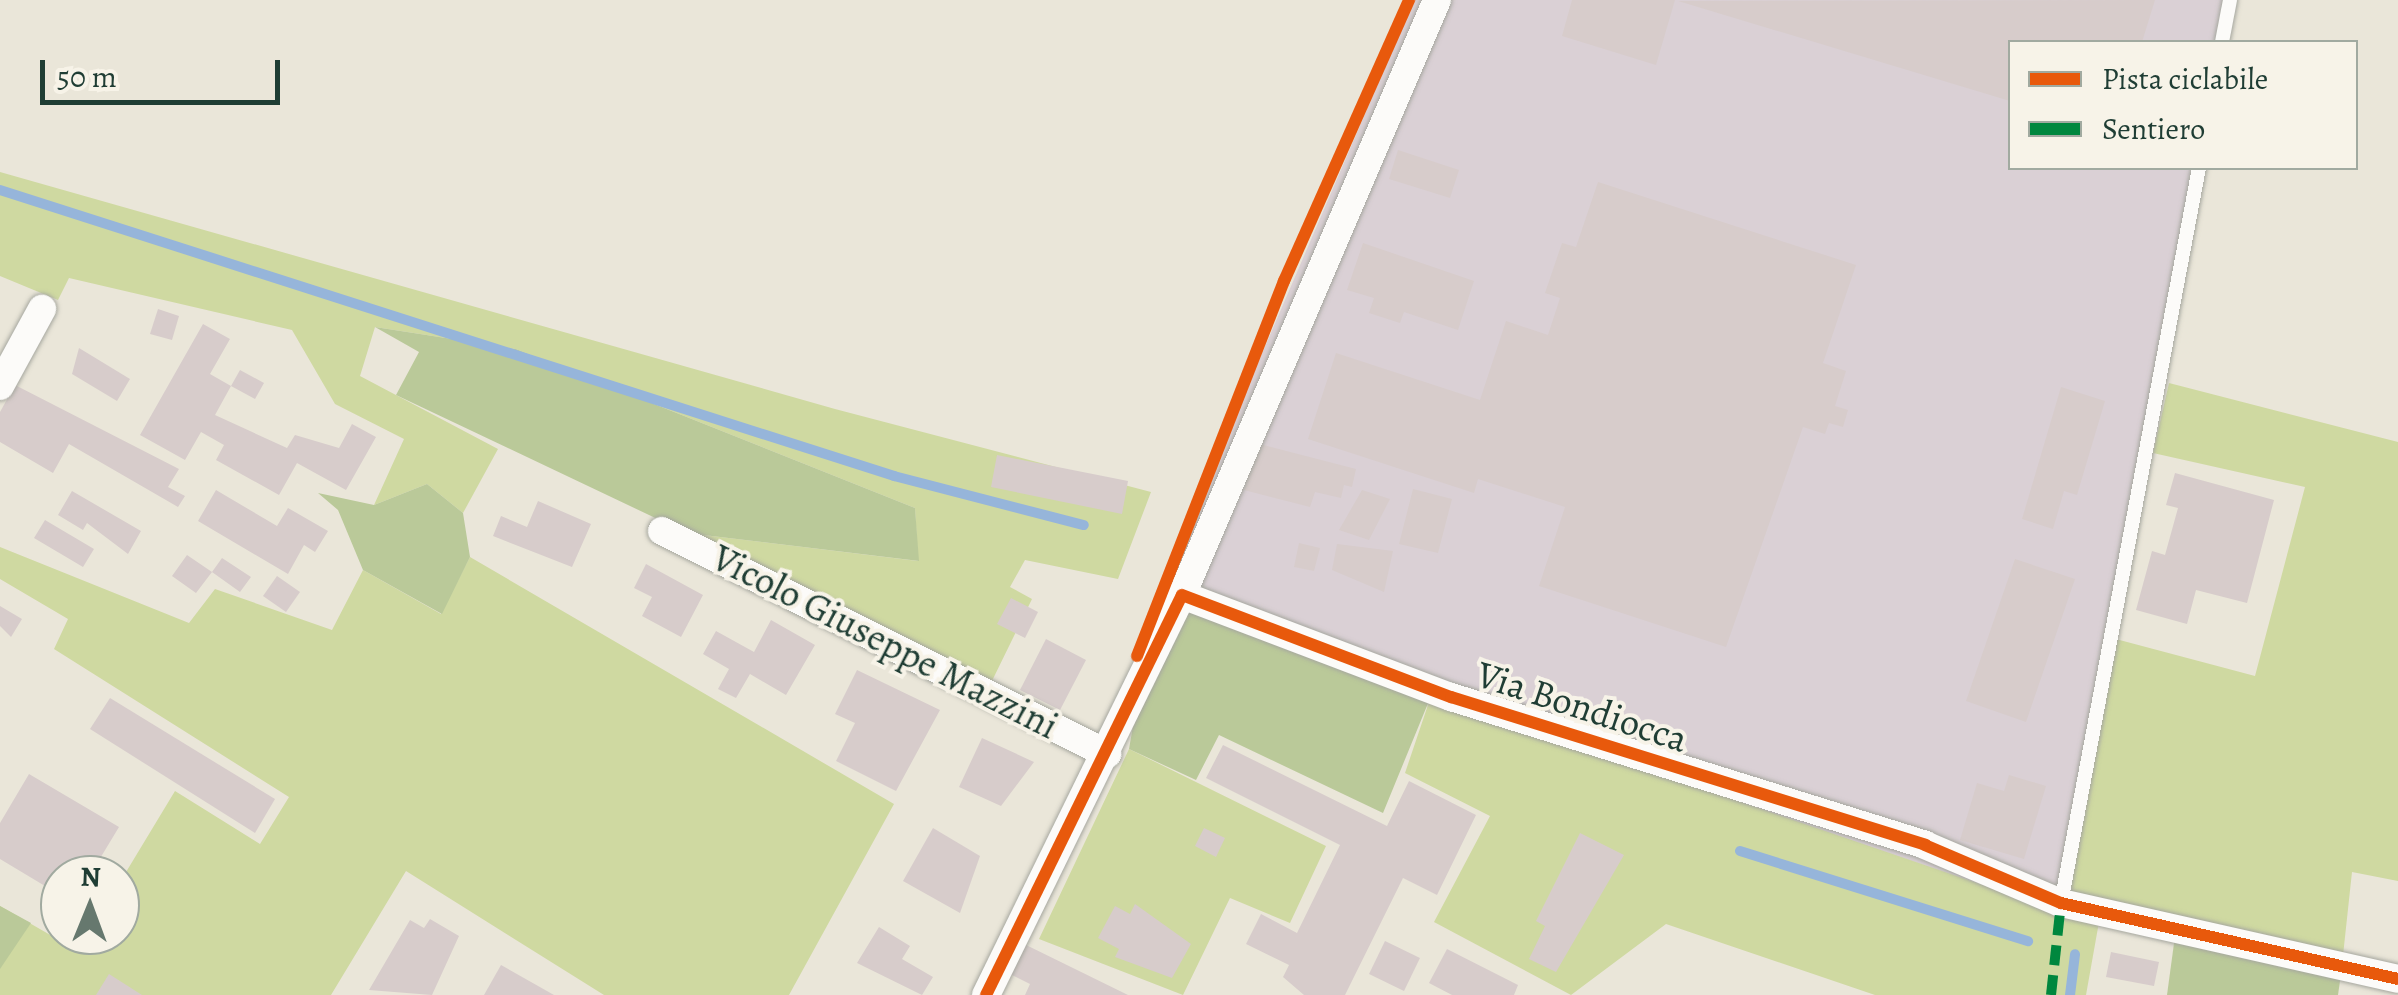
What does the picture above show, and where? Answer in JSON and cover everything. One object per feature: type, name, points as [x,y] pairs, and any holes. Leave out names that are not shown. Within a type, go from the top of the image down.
[{"type":"street","points":[[986,995],[1182,594],[1437,0]]},
{"type":"street","points":[[0,386],[42,309]]},
{"type":"street","name":"Vicolo Giuseppe Mazzini","points":[[662,531],[1107,754]]},
{"type":"street","name":"Via Bondiocca","points":[[1182,594],[1451,697],[1925,845],[2060,903],[2398,979]]},
{"type":"lane","points":[[2222,40],[2230,0]]},
{"type":"lane","points":[[2060,903],[2199,170]]},
{"type":"shaded area","points":[[1414,0],[2231,0],[2224,40],[2008,40],[2008,170],[2204,170],[2059,911],[1154,605]]},
{"type":"green space","points":[[0,172],[835,409],[1151,492],[1118,579],[1025,560],[1010,587],[1032,599],[990,685],[687,533],[918,561],[915,508],[516,349],[375,327],[360,376],[498,449],[463,513],[427,484],[374,505],[404,439],[335,404],[292,330],[69,278],[58,300],[0,276]]},
{"type":"green space","points":[[375,327],[516,349],[915,508],[919,561],[687,533],[396,395],[419,352]]},
{"type":"green space","points":[[2169,383],[2398,442],[2398,881],[2352,872],[2341,974],[2099,922],[2086,995],[1875,995],[1666,924],[1571,995],[1434,922],[1490,816],[1405,773],[1431,696],[2059,911],[2112,638],[2255,676],[2305,487],[2153,453]]},
{"type":"green space","points":[[427,484],[463,513],[470,557],[442,614],[363,570],[338,510],[318,493],[374,505]]},
{"type":"green space","points":[[0,547],[189,623],[215,589],[332,630],[363,570],[441,614],[470,557],[894,804],[789,995],[604,995],[406,871],[331,995],[0,995],[0,906],[40,929],[40,955],[140,955],[140,855],[136,855],[175,791],[260,844],[289,797],[54,649],[68,619],[0,579]]},
{"type":"green space","points":[[1154,605],[1214,607],[1431,696],[1383,813],[1219,735],[1196,780],[1129,749]]},
{"type":"green space","points":[[1129,749],[1326,846],[1290,923],[1230,898],[1183,995],[1039,939]]},
{"type":"green space","points":[[0,906],[31,923],[0,969]]},
{"type":"green space","points":[[2175,936],[2341,974],[2338,995],[2167,995]]},
{"type":"building","points":[[1572,0],[1675,0],[1656,65],[1562,36]]},
{"type":"building","points":[[2155,0],[2143,40],[2008,40],[2008,100],[1678,1]]},
{"type":"building","points":[[1398,150],[1459,170],[1450,198],[1389,179]]},
{"type":"building","points":[[1598,182],[1856,265],[1823,363],[1846,371],[1835,406],[1848,410],[1843,427],[1829,423],[1825,434],[1803,427],[1726,647],[1539,586],[1565,507],[1478,479],[1474,493],[1308,439],[1336,353],[1480,400],[1506,321],[1548,335],[1560,298],[1545,293],[1562,243],[1576,247]]},
{"type":"building","points":[[1363,243],[1474,281],[1458,330],[1404,312],[1400,323],[1369,313],[1374,298],[1347,290]]},
{"type":"building","points":[[158,309],[179,316],[172,340],[150,334]]},
{"type":"building","points":[[203,324],[230,339],[210,374],[231,386],[215,415],[287,448],[295,435],[339,448],[352,424],[376,437],[346,490],[297,463],[279,495],[216,460],[224,445],[201,432],[185,460],[140,435]]},
{"type":"building","points":[[79,348],[130,379],[117,401],[72,374]]},
{"type":"building","points":[[240,370],[264,383],[255,399],[231,386]]},
{"type":"building","points":[[15,385],[179,469],[168,487],[185,496],[178,507],[69,444],[53,473],[0,442],[0,412]]},
{"type":"building","points":[[2061,387],[2105,401],[2077,495],[2064,491],[2053,529],[2022,519]]},
{"type":"building","points":[[1256,443],[1356,469],[1352,487],[1344,485],[1341,498],[1315,492],[1310,507],[1244,490]]},
{"type":"building","points":[[997,455],[1128,481],[1122,514],[991,487]]},
{"type":"building","points":[[2175,473],[2274,500],[2247,603],[2196,590],[2187,624],[2136,610],[2152,551],[2165,555],[2178,508],[2166,505]]},
{"type":"building","points":[[1413,489],[1452,499],[1438,553],[1399,544]]},
{"type":"building","points":[[216,490],[277,526],[288,508],[328,531],[315,552],[304,545],[288,574],[198,521]]},
{"type":"building","points":[[1362,490],[1390,499],[1369,540],[1339,530]]},
{"type":"building","points":[[72,491],[141,531],[128,554],[87,523],[83,530],[58,515]]},
{"type":"building","points":[[538,501],[591,524],[572,567],[493,536],[501,516],[527,527]]},
{"type":"building","points":[[45,520],[94,549],[83,567],[34,538]]},
{"type":"building","points":[[1299,543],[1320,548],[1314,571],[1294,567]]},
{"type":"building","points":[[1337,544],[1393,551],[1384,592],[1332,570]]},
{"type":"building","points":[[187,555],[212,572],[196,593],[172,576]]},
{"type":"building","points":[[222,558],[251,577],[240,592],[212,572]]},
{"type":"building","points":[[2015,559],[2075,579],[2026,722],[1966,701]]},
{"type":"building","points":[[646,564],[703,595],[681,637],[642,616],[652,597],[634,588]]},
{"type":"building","points":[[277,576],[300,592],[286,612],[263,596]]},
{"type":"building","points":[[1011,598],[1038,612],[1025,638],[997,624]]},
{"type":"building","points":[[0,606],[22,619],[11,637],[0,626]]},
{"type":"building","points":[[771,620],[815,645],[786,695],[750,674],[736,698],[718,689],[729,669],[703,654],[716,631],[754,652]]},
{"type":"building","points":[[1046,639],[1086,660],[1060,710],[1020,690]]},
{"type":"building","points":[[857,670],[940,710],[896,791],[836,761],[855,723],[835,714]]},
{"type":"building","points":[[110,698],[275,799],[255,833],[90,729]]},
{"type":"building","points":[[982,738],[1034,762],[1001,806],[959,787]]},
{"type":"building","points":[[1223,745],[1387,826],[1409,781],[1476,815],[1437,895],[1403,878],[1345,995],[1304,995],[1283,977],[1289,965],[1246,944],[1261,914],[1297,933],[1340,845],[1206,778]]},
{"type":"building","points":[[29,774],[119,827],[102,855],[40,855],[40,883],[0,859],[0,823]]},
{"type":"building","points":[[2009,775],[2046,786],[2024,859],[1960,840],[1977,783],[2004,791]]},
{"type":"building","points":[[933,828],[980,856],[960,913],[903,881]]},
{"type":"building","points":[[1204,828],[1225,838],[1216,857],[1195,846]]},
{"type":"building","points":[[1580,833],[1624,855],[1556,972],[1529,959],[1545,926],[1536,921]]},
{"type":"building","points":[[1135,904],[1191,944],[1172,978],[1115,957],[1119,949],[1098,938],[1115,906],[1130,914]]},
{"type":"building","points":[[430,919],[459,936],[432,995],[369,990],[410,920],[424,928]]},
{"type":"building","points":[[879,927],[910,946],[902,959],[933,977],[922,995],[857,963]]},
{"type":"building","points":[[1385,941],[1420,958],[1404,991],[1369,974]]},
{"type":"building","points":[[1020,942],[1128,995],[1025,995],[1030,984],[1006,972]]},
{"type":"building","points":[[1447,949],[1518,985],[1514,995],[1452,995],[1429,983]]},
{"type":"building","points":[[2111,952],[2159,962],[2154,986],[2106,977]]},
{"type":"building","points":[[501,965],[554,995],[484,995]]},
{"type":"building","points":[[109,974],[142,995],[96,995]]},
{"type":"waterway","points":[[0,190],[894,476],[1084,525]]},
{"type":"waterway","points":[[1740,851],[2028,941]]},
{"type":"waterway","points":[[2070,995],[2075,954]]},
{"type":"marked path","points":[[2051,995],[2061,903]]},
{"type":"cycle path","points":[[1137,656],[1284,281],[1409,0]]},
{"type":"cycle path","points":[[986,995],[1182,595],[1451,697],[1925,845],[2061,903],[2398,979]]}]
